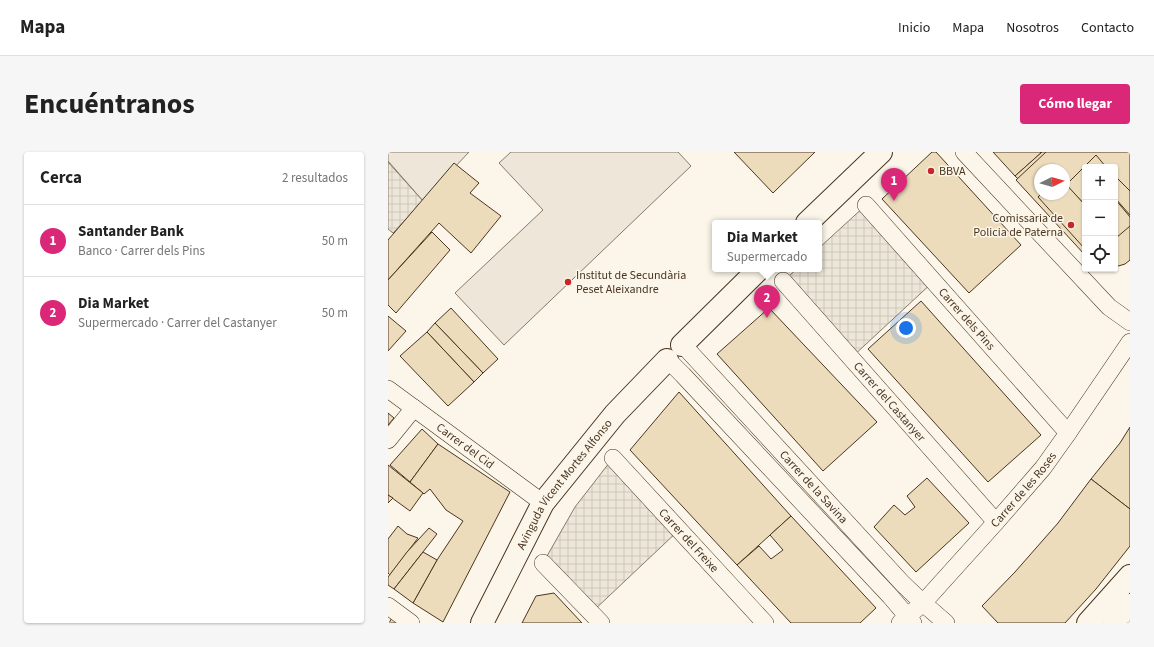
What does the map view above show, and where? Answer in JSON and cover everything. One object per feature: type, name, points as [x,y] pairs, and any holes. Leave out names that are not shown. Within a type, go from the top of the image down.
[{"type":"street","points":[[810,220],[881,152]]},
{"type":"street","points":[[964,152],[1110,307],[1130,322]]},
{"type":"street","name":"Carrer dels Pins","points":[[866,205],[1068,433]]},
{"type":"street","name":"Avinguda Vicent Mortes Alfonso","points":[[482,623],[543,503],[615,414],[756,272]]},
{"type":"street","name":"Carrer del Castanyer","points":[[783,281],[996,522]]},
{"type":"street","name":"Carrer de les Roses","points":[[907,621],[1043,468],[1130,342]]},
{"type":"street","name":"Carrer de la Savina","points":[[676,354],[923,603],[946,623]]},
{"type":"street","name":"Carrer de la Savina","points":[[676,354],[683,375],[907,621]]},
{"type":"street","name":"Carrer del Cid","points":[[388,389],[543,503]]},
{"type":"street","points":[[388,440],[414,408]]},
{"type":"street","name":"Carrer del Freixe","points":[[613,458],[765,623]]},
{"type":"street","points":[[544,563],[601,623]]},
{"type":"street","points":[[1088,623],[1130,576]]},
{"type":"street","points":[[1114,623],[1130,604]]},
{"type":"street","points":[[388,606],[411,623]]},
{"type":"shaded area","points":[[388,152],[469,152],[423,201],[388,161]]},
{"type":"shaded area","points":[[511,152],[678,152],[691,166],[504,345],[455,293],[543,210],[499,163]]},
{"type":"shaded area","points":[[388,162],[423,201],[393,233],[388,229]]},
{"type":"shaded area","points":[[866,205],[934,281],[851,358],[783,281],[794,272],[822,272],[822,245]]},
{"type":"shaded area","points":[[613,458],[679,530],[591,613],[543,563],[575,507]]},
{"type":"building","points":[[734,152],[815,152],[773,193]]},
{"type":"building","points":[[932,152],[936,152],[1021,245],[969,293],[882,199]]},
{"type":"building","points":[[993,152],[1040,152],[1041,153],[1015,176]]},
{"type":"building","points":[[1042,152],[1088,152],[1070,168],[1070,164],[1034,164],[1034,193],[1015,176]]},
{"type":"building","name":"Comissaria de Policia de Paterna","points":[[1046,152],[1130,152],[1130,260],[1125,264],[1118,266],[1118,164],[1082,164],[1082,252],[1034,200],[1070,200],[1070,164],[1034,164],[1034,200],[1016,180]]},
{"type":"building","points":[[1096,155],[1104,164],[1087,164]]},
{"type":"building","points":[[454,163],[479,183],[470,193],[501,216],[471,253],[439,223],[388,280],[388,240]]},
{"type":"building","points":[[1082,169],[1082,202],[1070,189],[1070,181]]},
{"type":"building","points":[[1118,179],[1130,191],[1130,215],[1118,201]]},
{"type":"building","points":[[1070,189],[1082,202],[1082,246],[1041,200],[1070,200]]},
{"type":"building","points":[[1118,203],[1130,217],[1130,226],[1118,236]]},
{"type":"building","points":[[432,232],[450,250],[396,313],[388,305],[388,280]]},
{"type":"building","points":[[921,301],[1041,435],[988,482],[868,349]]},
{"type":"building","points":[[451,308],[498,359],[483,373],[435,323]]},
{"type":"building","points":[[769,308],[877,422],[823,471],[717,354]]},
{"type":"building","points":[[388,316],[406,331],[388,351]]},
{"type":"building","points":[[435,323],[483,373],[474,382],[427,332]]},
{"type":"building","points":[[427,332],[474,382],[448,406],[400,356]]},
{"type":"building","points":[[679,392],[791,516],[737,565],[630,450]]},
{"type":"building","points":[[388,413],[394,418],[388,425]]},
{"type":"building","points":[[1130,427],[1130,509],[1091,479],[1120,443]]},
{"type":"building","points":[[422,429],[438,444],[410,482],[390,465]]},
{"type":"building","points":[[438,444],[510,492],[443,622],[413,603],[437,560],[463,521],[446,510],[430,489],[424,494],[410,482]]},
{"type":"building","points":[[388,465],[423,493],[410,511],[388,495]]},
{"type":"building","points":[[927,478],[969,523],[916,572],[874,527],[894,505],[905,515],[915,507],[907,496]]},
{"type":"building","points":[[1091,479],[1130,509],[1130,546],[1096,589],[1065,623],[998,623],[982,606],[1015,572],[1058,523]]},
{"type":"building","points":[[388,495],[393,498],[388,503]]},
{"type":"building","points":[[791,516],[876,608],[860,623],[791,623],[737,565],[759,546],[771,559],[783,550],[770,535]]},
{"type":"building","points":[[398,526],[407,534],[418,538],[390,575],[388,573],[388,539]]},
{"type":"building","points":[[429,528],[437,534],[394,589],[388,585],[388,577],[407,552]]},
{"type":"building","points":[[423,552],[437,560],[413,603],[394,589]]},
{"type":"building","points":[[554,593],[582,623],[522,623],[536,596]]},
{"type":"building","points":[[393,616],[403,623],[389,623]]},
{"type":"place","name":"BBVA","points":[[931,171]]},
{"type":"place","name":"Santander Bank","points":[[894,201]]},
{"type":"place","name":"Comissaria de Policia de Paterna","points":[[1071,225]]},
{"type":"place","name":"Institut de Secundària Peset Aleixandre","points":[[568,282]]},
{"type":"place","name":"Dia Market","points":[[767,318]]}]
